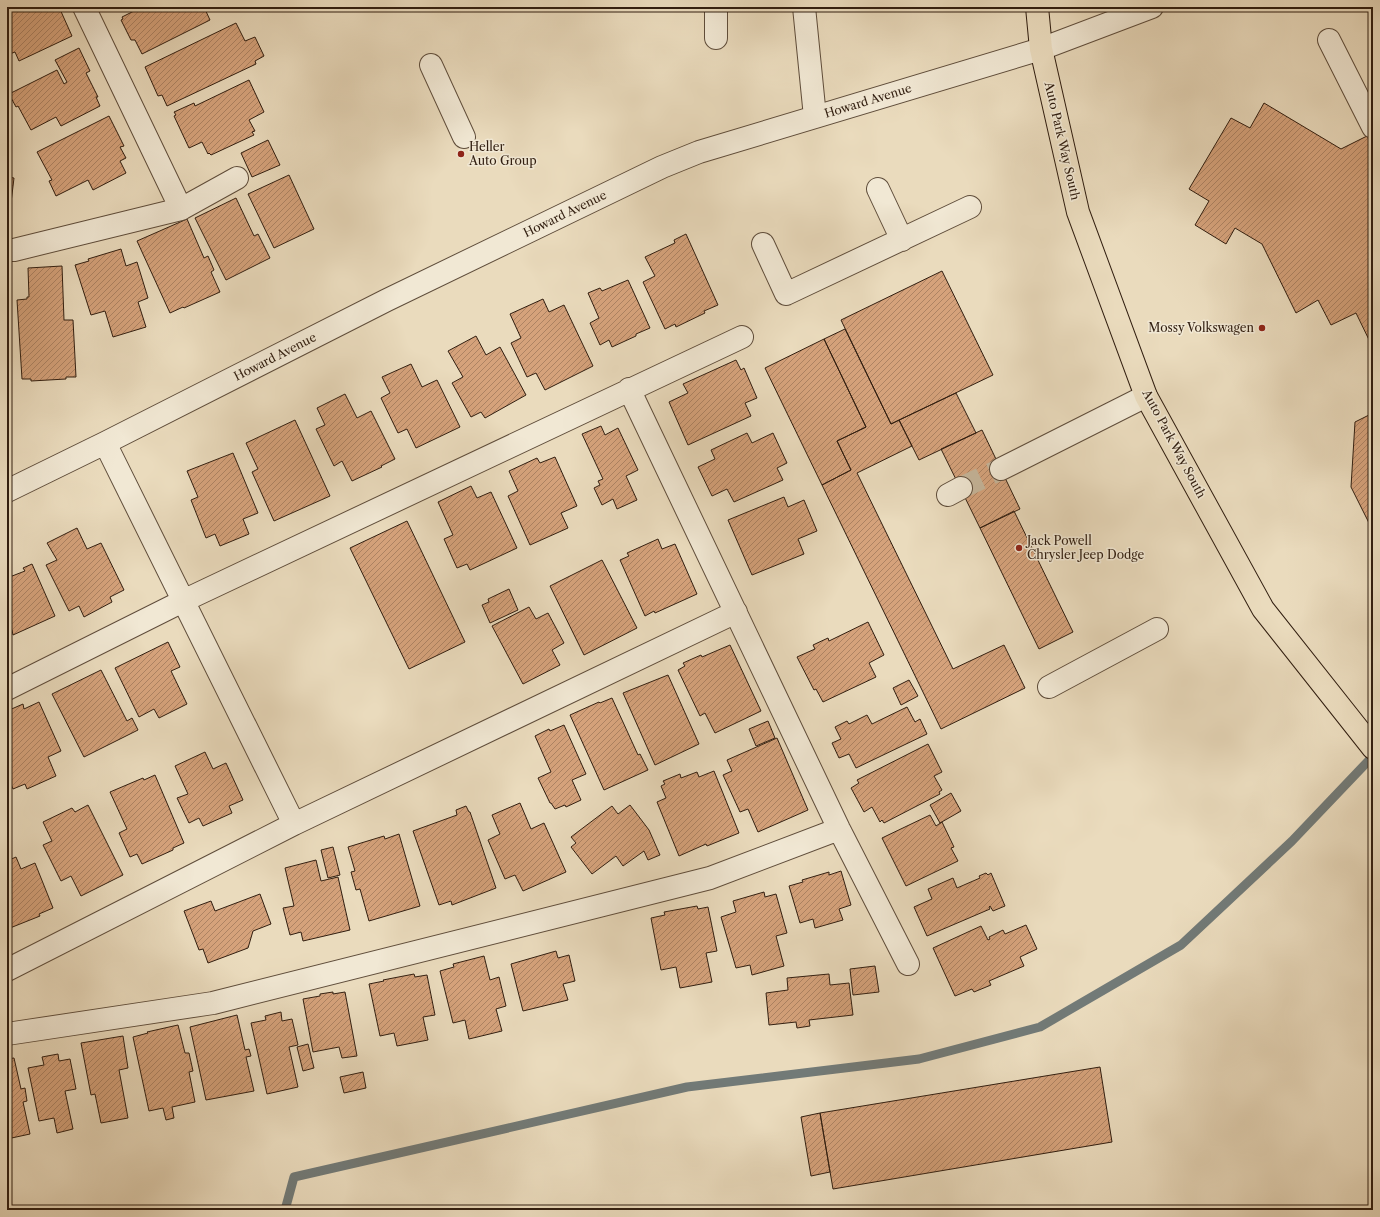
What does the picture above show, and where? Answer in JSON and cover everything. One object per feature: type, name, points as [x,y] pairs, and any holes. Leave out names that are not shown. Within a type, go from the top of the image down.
[{"type":"main road","name":"Auto Park Way South","points":[[1037,7],[1041,49],[1078,212],[1146,396],[1263,609],[1373,748]]},
{"type":"street","points":[[84,7],[181,209]]},
{"type":"street","points":[[716,7],[716,38]]},
{"type":"street","points":[[804,7],[815,117]]},
{"type":"street","name":"Howard Avenue","points":[[7,491],[387,300],[662,167],[699,152],[1041,49],[1152,7]]},
{"type":"street","points":[[1329,40],[1373,127]]},
{"type":"street","points":[[431,65],[464,137]]},
{"type":"street","points":[[7,250],[14,250],[181,209],[237,178]]},
{"type":"street","points":[[878,189],[902,240]]},
{"type":"street","points":[[762,244],[786,294],[970,207]]},
{"type":"street","points":[[7,689],[183,601],[742,337]]},
{"type":"street","points":[[629,390],[840,829],[908,964]]},
{"type":"street","points":[[1001,469],[1146,396]]},
{"type":"street","points":[[105,443],[294,824]]},
{"type":"street","points":[[7,970],[294,824],[736,612]]},
{"type":"street","points":[[1049,687],[1157,629]]},
{"type":"street","points":[[7,1034],[213,1003],[710,878],[840,829]]},
{"type":"building","points":[[7,7],[59,7],[72,36],[19,61],[15,52],[7,55]]},
{"type":"building","points":[[139,7],[204,7],[210,20],[142,54],[135,40],[131,40],[121,20],[123,19],[122,17],[140,8]]},
{"type":"building","points":[[236,23],[245,41],[255,37],[264,56],[255,61],[256,64],[167,106],[162,95],[158,96],[145,67]]},
{"type":"building","points":[[79,48],[90,71],[86,73],[98,97],[96,97],[100,106],[61,126],[56,117],[31,130],[18,106],[16,107],[9,94],[57,70],[64,84],[67,82],[55,60]]},
{"type":"building","points":[[249,80],[264,112],[249,120],[255,131],[252,132],[254,135],[211,155],[209,153],[208,154],[202,142],[189,148],[174,116],[176,115],[174,112],[194,103],[195,106]]},
{"type":"building","points":[[1264,103],[1341,149],[1373,133],[1373,264],[1369,266],[1373,273],[1373,348],[1356,313],[1331,325],[1318,300],[1296,313],[1262,244],[1235,228],[1226,244],[1195,225],[1209,201],[1189,189],[1231,118],[1250,128]]},
{"type":"building","points":[[109,116],[124,146],[120,147],[126,158],[120,161],[126,173],[93,190],[88,180],[56,196],[49,181],[52,180],[37,152]]},
{"type":"building","points":[[268,140],[280,165],[252,177],[241,153]]},
{"type":"building","points":[[289,175],[314,229],[274,248],[248,194]]},
{"type":"building","points":[[7,177],[14,178],[10,211],[7,210]]},
{"type":"building","points":[[236,198],[254,236],[258,234],[270,258],[226,280],[195,218]]},
{"type":"building","points":[[187,219],[204,258],[208,256],[214,270],[211,272],[220,292],[170,313],[137,241]]},
{"type":"building","points":[[686,234],[718,305],[676,327],[675,324],[665,329],[643,282],[655,276],[645,257],[675,243],[674,240]]},
{"type":"building","points":[[121,249],[126,266],[137,262],[148,298],[138,302],[146,327],[113,337],[105,311],[91,315],[75,265],[89,261],[88,259]]},
{"type":"building","points":[[62,266],[64,320],[73,320],[76,377],[31,381],[31,379],[22,379],[17,300],[27,299],[27,297],[29,297],[28,268]]},
{"type":"building","points":[[942,271],[993,375],[891,424],[841,320]]},
{"type":"building","points":[[628,280],[650,328],[612,347],[609,340],[600,345],[590,323],[599,318],[588,293],[600,288],[602,291]]},
{"type":"building","points":[[543,299],[549,312],[564,305],[593,366],[545,390],[536,373],[527,377],[511,343],[521,338],[510,314]]},
{"type":"building","points":[[845,329],[891,424],[899,420],[912,446],[857,473],[953,669],[1004,645],[1025,688],[941,729],[822,485],[851,470],[837,441],[866,427],[824,339]]},
{"type":"building","points":[[476,336],[486,355],[500,347],[526,395],[485,418],[481,412],[471,417],[452,383],[463,377],[448,351]]},
{"type":"building","points":[[824,339],[866,427],[837,441],[851,470],[822,485],[765,368]]},
{"type":"building","points":[[736,360],[741,370],[744,368],[757,398],[745,403],[751,416],[688,445],[669,402],[688,393],[683,384]]},
{"type":"building","points":[[411,364],[422,387],[437,380],[460,427],[416,448],[407,429],[398,433],[381,398],[390,393],[382,377]]},
{"type":"building","points":[[956,393],[976,433],[919,460],[899,420]]},
{"type":"building","points":[[345,394],[357,418],[371,411],[395,459],[381,466],[382,467],[352,481],[342,461],[334,466],[316,429],[325,425],[317,408]]},
{"type":"building","points":[[1373,413],[1373,527],[1370,525],[1351,487],[1355,422]]},
{"type":"building","points":[[295,420],[330,496],[274,521],[252,472],[258,469],[246,443]]},
{"type":"building","points":[[601,426],[605,435],[618,428],[638,470],[626,476],[637,500],[617,509],[613,499],[602,505],[594,488],[600,485],[598,481],[603,479],[582,434]]},
{"type":"building","points":[[982,430],[1020,509],[980,528],[941,449]]},
{"type":"building","points":[[747,433],[752,443],[773,433],[787,463],[777,468],[783,480],[734,502],[727,489],[712,496],[698,467],[715,459],[711,450]]},
{"type":"building","points":[[233,453],[258,513],[243,519],[249,534],[220,546],[215,534],[206,538],[191,500],[198,497],[187,471]]},
{"type":"building","points":[[555,457],[577,506],[561,513],[568,528],[530,545],[508,496],[518,491],[509,471],[537,458],[540,463]]},
{"type":"building","points":[[471,486],[477,498],[491,492],[517,548],[470,570],[467,564],[457,568],[444,539],[453,535],[438,502]]},
{"type":"building","points":[[784,497],[788,507],[804,500],[817,531],[798,539],[804,554],[752,575],[728,520]]},
{"type":"building","points":[[1014,511],[1073,632],[1039,649],[980,528]]},
{"type":"building","points":[[407,521],[465,642],[409,669],[350,548]]},
{"type":"building","points":[[77,528],[87,549],[101,543],[124,590],[110,597],[112,602],[84,617],[79,606],[69,611],[46,565],[57,560],[47,543]]},
{"type":"building","points":[[658,539],[662,549],[675,544],[697,594],[645,616],[620,560],[629,556],[627,553]]},
{"type":"building","points":[[602,560],[637,628],[584,655],[550,586]]},
{"type":"building","points":[[32,564],[55,616],[13,635],[12,630],[7,632],[7,578],[25,571],[23,568]]},
{"type":"building","points":[[509,589],[518,610],[490,623],[482,605],[489,602],[488,599]]},
{"type":"building","points":[[529,607],[536,619],[548,613],[564,643],[552,650],[560,665],[523,684],[492,626]]},
{"type":"building","points":[[868,622],[884,655],[869,663],[876,677],[823,702],[816,689],[814,690],[797,657],[815,649],[813,645],[828,638],[829,641]]},
{"type":"building","points":[[168,642],[180,667],[171,671],[187,704],[159,718],[154,709],[139,717],[115,668]]},
{"type":"building","points":[[730,645],[761,711],[715,733],[705,713],[700,716],[678,670],[685,666],[683,663]]},
{"type":"building","points":[[101,670],[127,721],[132,718],[138,730],[84,757],[52,694]]},
{"type":"building","points":[[668,675],[699,744],[655,765],[623,693]]},
{"type":"building","points":[[909,680],[918,696],[901,705],[893,688]]},
{"type":"building","points":[[612,698],[638,755],[640,754],[648,770],[604,790],[570,715]]},
{"type":"building","points":[[39,702],[61,751],[48,757],[56,776],[27,789],[25,784],[13,789],[7,775],[7,711],[23,704],[24,709]]},
{"type":"building","points":[[907,707],[915,722],[920,719],[927,734],[856,768],[849,754],[839,758],[832,743],[841,739],[835,727],[847,721],[849,724],[867,715],[872,724]]},
{"type":"building","points":[[768,721],[775,738],[756,746],[749,729]]},
{"type":"building","points":[[564,725],[586,774],[572,780],[581,800],[566,807],[565,805],[555,809],[550,803],[538,778],[551,772],[535,736],[549,729],[550,731]]},
{"type":"building","points":[[777,738],[808,810],[758,832],[748,809],[740,812],[723,775],[732,771],[727,760]]},
{"type":"building","points":[[928,744],[942,772],[934,776],[942,790],[939,792],[940,794],[884,823],[882,820],[880,822],[872,807],[864,812],[851,788],[859,783],[857,780]]},
{"type":"building","points":[[205,752],[213,769],[226,763],[243,800],[229,806],[232,813],[203,826],[199,818],[189,823],[177,798],[188,794],[175,766]]},
{"type":"building","points":[[714,771],[739,833],[707,846],[706,844],[679,856],[657,802],[666,798],[661,786],[665,784],[663,781],[680,774],[681,778],[697,772],[699,777]]},
{"type":"building","points":[[155,775],[184,843],[173,848],[173,850],[142,864],[137,854],[130,857],[119,833],[127,829],[110,792],[143,778],[144,780]]},
{"type":"building","points":[[951,793],[961,811],[940,823],[930,805]]},
{"type":"building","points":[[520,803],[531,829],[544,823],[566,872],[523,891],[515,875],[505,879],[488,840],[500,834],[492,815]]},
{"type":"building","points":[[88,805],[123,875],[81,896],[71,876],[61,881],[43,845],[52,841],[43,822],[72,808],[75,812]]},
{"type":"building","points":[[630,805],[649,830],[660,855],[648,860],[644,851],[623,866],[616,856],[592,874],[571,847],[576,843],[571,837],[612,806],[618,814]]},
{"type":"building","points":[[466,806],[470,812],[496,888],[452,905],[451,901],[439,905],[413,831],[457,815],[456,810]]},
{"type":"building","points":[[930,815],[936,826],[942,822],[954,847],[951,848],[958,861],[906,886],[882,838]]},
{"type":"building","points":[[399,834],[420,906],[369,921],[360,889],[356,890],[351,872],[355,871],[348,847],[384,836],[385,839]]},
{"type":"building","points":[[333,847],[340,875],[328,878],[321,850]]},
{"type":"building","points":[[16,857],[21,869],[35,863],[53,908],[39,914],[40,916],[10,928],[10,926],[7,927],[7,861]]},
{"type":"building","points":[[316,860],[321,881],[338,877],[350,930],[303,941],[301,932],[290,935],[283,908],[294,906],[285,868]]},
{"type":"building","points":[[841,871],[851,905],[839,909],[843,920],[815,928],[813,919],[800,923],[789,886],[803,882],[802,880],[829,872],[829,875]]},
{"type":"building","points":[[986,873],[988,875],[991,873],[1005,906],[993,911],[990,906],[990,909],[927,936],[914,907],[932,899],[928,889],[953,878],[957,888],[980,878],[979,876]]},
{"type":"building","points":[[764,892],[765,897],[776,894],[787,933],[776,936],[784,966],[752,975],[750,965],[736,968],[721,917],[736,912],[733,901]]},
{"type":"building","points":[[260,894],[271,924],[253,931],[248,948],[208,963],[203,949],[199,950],[184,911],[211,901],[215,911]]},
{"type":"building","points":[[697,906],[698,909],[708,907],[717,951],[706,953],[712,982],[680,988],[676,967],[661,970],[651,918],[665,915],[664,912]]},
{"type":"building","points":[[1026,925],[1037,949],[1020,957],[1024,966],[989,981],[991,985],[974,992],[972,989],[955,996],[933,948],[981,926],[988,940],[990,939],[989,937],[1003,930],[1005,934]]},
{"type":"building","points":[[556,951],[558,958],[569,955],[575,981],[563,984],[568,1000],[523,1011],[511,964]]},
{"type":"building","points":[[484,956],[490,980],[499,977],[506,1006],[496,1009],[502,1031],[469,1039],[465,1020],[453,1023],[440,971],[454,967],[453,964]]},
{"type":"building","points":[[875,966],[879,992],[853,995],[850,969]]},
{"type":"building","points":[[414,974],[415,977],[427,975],[435,1015],[423,1017],[428,1040],[397,1046],[394,1033],[380,1036],[369,984]]},
{"type":"building","points":[[829,974],[830,985],[849,983],[853,1015],[809,1020],[810,1026],[797,1028],[796,1022],[769,1025],[766,993],[788,990],[787,978]]},
{"type":"building","points":[[333,992],[333,994],[345,992],[357,1056],[342,1058],[339,1047],[313,1052],[303,999]]},
{"type":"building","points":[[281,1012],[282,1021],[292,1019],[298,1045],[289,1047],[298,1087],[267,1094],[251,1023],[266,1020],[265,1016]]},
{"type":"building","points":[[237,1015],[245,1050],[249,1049],[251,1056],[246,1057],[254,1091],[206,1100],[190,1027]]},
{"type":"building","points":[[178,1025],[185,1053],[189,1053],[193,1071],[189,1072],[195,1102],[172,1107],[174,1118],[166,1120],[163,1108],[149,1111],[133,1037],[148,1033],[147,1032]]},
{"type":"building","points":[[123,1036],[128,1068],[119,1070],[128,1118],[101,1123],[95,1094],[91,1095],[81,1043]]},
{"type":"building","points":[[308,1044],[314,1068],[303,1071],[297,1047]]},
{"type":"building","points":[[58,1054],[59,1061],[70,1059],[76,1089],[65,1091],[73,1129],[57,1133],[54,1118],[39,1121],[28,1068],[44,1065],[42,1057]]},
{"type":"building","points":[[14,1058],[21,1089],[25,1088],[27,1101],[23,1102],[30,1134],[7,1139],[7,1059]]},
{"type":"building","points":[[1100,1067],[1112,1142],[833,1189],[820,1113]]},
{"type":"building","points":[[363,1072],[366,1088],[344,1093],[340,1077]]},
{"type":"building","points":[[820,1113],[830,1172],[811,1176],[801,1117]]},
{"type":"waterway","points":[[285,1210],[294,1177],[687,1087],[919,1059],[1040,1027],[1181,945],[1292,841],[1373,756]]},
{"type":"tunnel","points":[[961,488],[1001,469]]},
{"type":"place","name":"Heller Auto Group","points":[[461,154]]},
{"type":"place","name":"Mossy Volkswagen","points":[[1262,328]]},
{"type":"place","name":"Jack Powell Chrysler Jeep Dodge","points":[[1019,548]]}]
